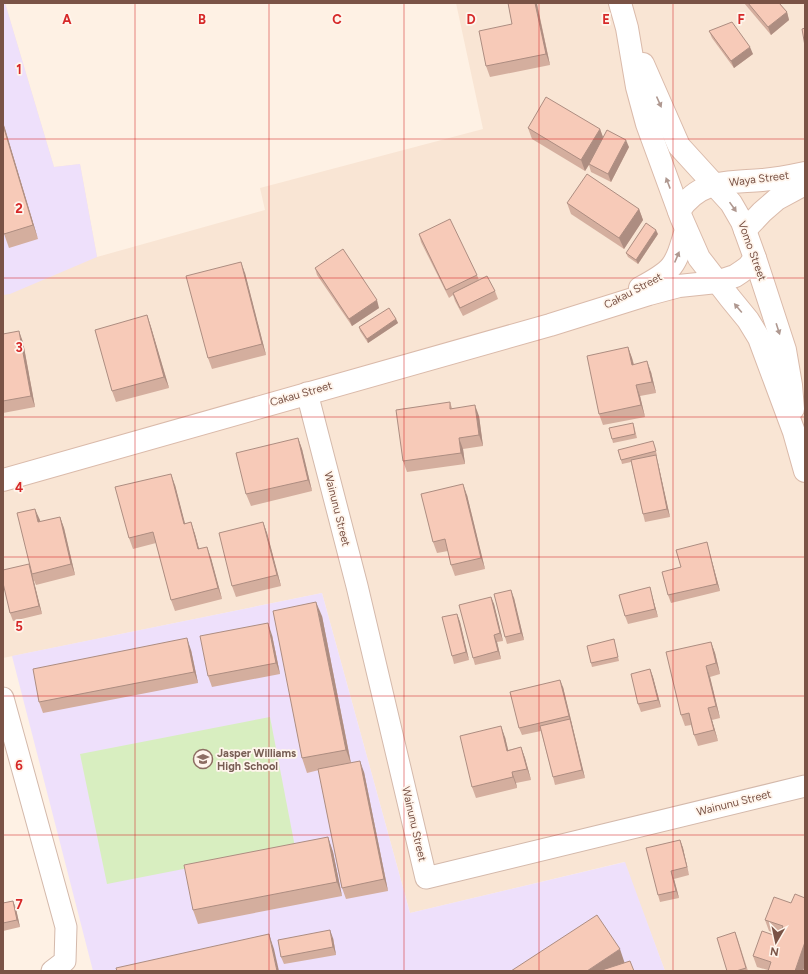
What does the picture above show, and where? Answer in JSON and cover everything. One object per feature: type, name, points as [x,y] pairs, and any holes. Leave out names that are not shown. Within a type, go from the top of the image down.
[{"type":"main road","name":"Vomo Street","points":[[620,3],[627,28],[637,87],[648,124],[683,220],[699,258],[748,320],[758,338],[794,432],[805,471]]},
{"type":"main road","name":"Vomo Street","points":[[627,28],[679,146],[734,208],[742,222],[785,350],[792,385],[794,432]]},
{"type":"main road","name":"Waya Street","points":[[683,220],[688,198],[699,190],[714,184],[765,180],[805,173]]},
{"type":"main road","name":"Waya Street","points":[[744,230],[777,198],[805,184]]},
{"type":"main road","name":"Cakau Street","points":[[599,308],[666,273],[673,266],[681,248],[683,220]]},
{"type":"main road","name":"Cakau Street","points":[[3,480],[550,325],[599,308],[679,286],[717,282],[735,276],[748,267],[755,258]]},
{"type":"street","name":"Wainunu Street","points":[[307,393],[359,594],[426,878],[805,786]]},
{"type":"street","points":[[3,698],[66,927],[65,961],[52,971]]},
{"type":"shaded area","points":[[3,3],[5,3],[54,167],[80,164],[97,257],[265,210],[260,188],[483,129],[456,3],[805,3],[805,971],[665,971],[624,862],[410,913],[322,593],[3,658]]},
{"type":"shaded area","points":[[3,3],[5,3],[54,167],[80,164],[97,257],[10,294],[3,295]]},
{"type":"shaded area","name":"Jasper Williams High School","points":[[322,593],[410,913],[625,862],[665,971],[93,971],[12,656]]},
{"type":"green space","points":[[270,717],[295,847],[107,884],[80,754]]},
{"type":"building","points":[[508,3],[535,3],[546,54],[486,66],[479,31],[512,24]]},
{"type":"building","points":[[748,3],[779,3],[787,12],[768,27]]},
{"type":"building","points":[[732,22],[750,47],[731,61],[709,31]]},
{"type":"building","points":[[805,28],[805,46],[802,29]]},
{"type":"building","points":[[546,97],[600,129],[581,160],[528,128]]},
{"type":"building","points":[[3,125],[33,225],[4,234],[3,231]]},
{"type":"building","points":[[607,130],[626,140],[608,174],[589,164]]},
{"type":"building","points":[[587,174],[639,209],[619,238],[567,203]]},
{"type":"building","points":[[450,219],[477,275],[446,290],[419,234]]},
{"type":"building","points":[[646,223],[656,230],[636,260],[626,253]]},
{"type":"building","points":[[343,249],[377,300],[349,319],[315,268]]},
{"type":"building","points":[[241,262],[262,344],[208,358],[186,276]]},
{"type":"building","points":[[487,276],[495,291],[460,308],[453,293]]},
{"type":"building","points":[[389,308],[396,319],[367,339],[359,327]]},
{"type":"building","points":[[147,315],[164,377],[112,391],[95,330]]},
{"type":"building","points":[[19,331],[31,396],[3,401],[3,334]]},
{"type":"building","points":[[628,347],[632,365],[647,361],[652,382],[636,385],[641,405],[599,414],[587,356]]},
{"type":"building","points":[[450,402],[450,409],[475,405],[479,435],[459,438],[461,453],[403,461],[396,410]]},
{"type":"building","points":[[633,423],[635,434],[612,439],[609,428]]},
{"type":"building","points":[[298,438],[308,480],[246,494],[236,453]]},
{"type":"building","points":[[653,441],[656,451],[621,460],[618,450]]},
{"type":"building","points":[[656,455],[667,509],[643,514],[631,460]]},
{"type":"building","points":[[171,474],[184,524],[191,522],[198,549],[207,547],[218,588],[171,600],[153,532],[129,538],[115,487]]},
{"type":"building","points":[[463,484],[481,558],[451,565],[445,539],[433,542],[421,494]]},
{"type":"building","points":[[35,509],[38,522],[60,517],[71,564],[32,574],[17,513]]},
{"type":"building","points":[[263,522],[277,575],[232,586],[219,533]]},
{"type":"building","points":[[707,542],[717,584],[668,595],[662,572],[681,567],[676,550]]},
{"type":"building","points":[[29,564],[39,606],[10,613],[3,583],[3,570]]},
{"type":"building","points":[[650,587],[655,609],[625,616],[619,595]]},
{"type":"building","points":[[511,590],[521,633],[505,637],[494,594]]},
{"type":"building","points":[[491,597],[500,633],[494,635],[498,651],[473,658],[459,605]]},
{"type":"building","points":[[316,602],[346,750],[302,758],[273,611]]},
{"type":"building","points":[[457,614],[466,652],[452,656],[442,617]]},
{"type":"building","points":[[268,623],[276,663],[208,676],[200,636]]},
{"type":"building","points":[[187,638],[194,672],[39,702],[33,669]]},
{"type":"building","points":[[614,639],[618,657],[591,663],[587,646]]},
{"type":"building","points":[[711,642],[716,663],[706,666],[716,706],[708,708],[714,730],[694,735],[689,713],[681,715],[666,652]]},
{"type":"building","points":[[650,669],[658,700],[638,704],[631,674]]},
{"type":"building","points":[[560,680],[569,716],[519,728],[510,692]]},
{"type":"building","points":[[570,719],[582,770],[553,777],[540,726]]},
{"type":"building","points":[[501,726],[507,751],[521,747],[527,769],[512,772],[513,777],[472,787],[460,736]]},
{"type":"building","points":[[360,761],[384,879],[342,888],[318,769]]},
{"type":"building","points":[[328,837],[337,882],[193,910],[184,865]]},
{"type":"building","points":[[680,840],[687,867],[671,871],[676,891],[658,895],[646,848]]},
{"type":"building","points":[[795,894],[805,898],[805,942],[795,971],[768,971],[771,962],[753,956],[762,931],[779,937],[783,926],[765,920],[774,897],[791,903]]},
{"type":"building","points":[[13,901],[17,920],[3,923],[3,903]]},
{"type":"building","points":[[597,915],[620,949],[587,971],[511,971]]},
{"type":"building","points":[[330,930],[333,947],[281,957],[278,940]]},
{"type":"building","points":[[735,932],[746,968],[736,971],[727,971],[717,938]]},
{"type":"building","points":[[269,934],[277,971],[117,971],[116,968]]},
{"type":"building","points":[[630,961],[634,971],[599,971]]},
{"type":"place","name":"Jasper Williams High School","points":[[203,759]]}]
